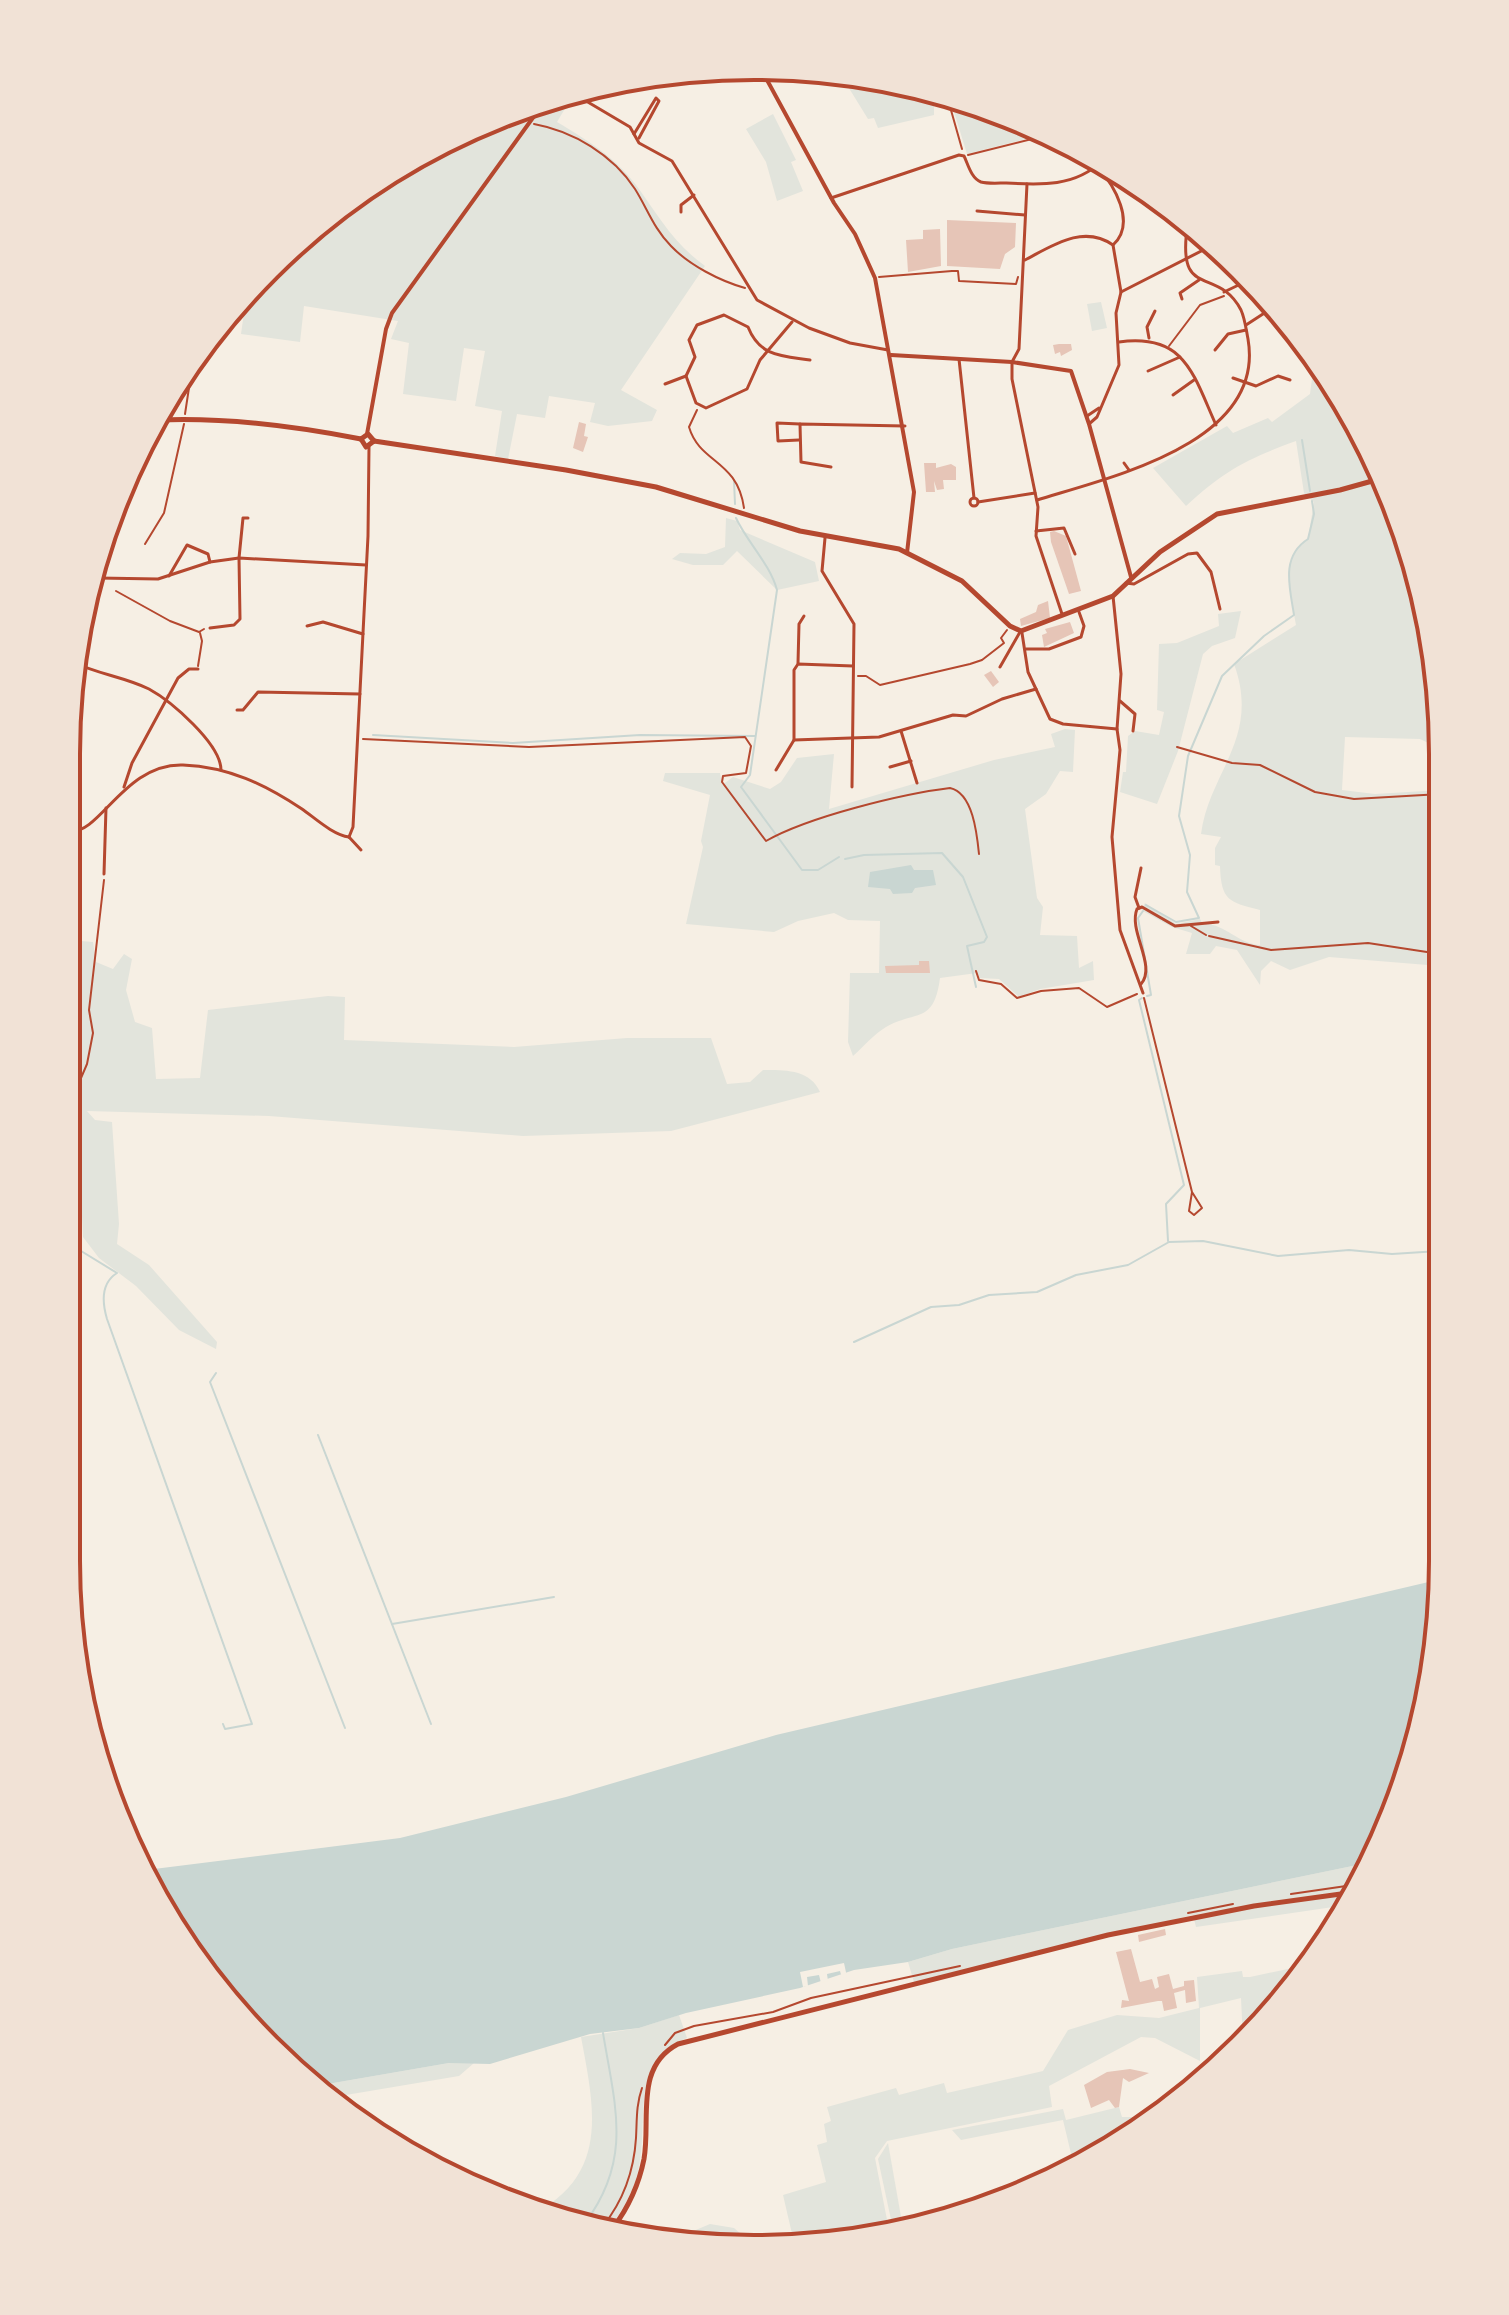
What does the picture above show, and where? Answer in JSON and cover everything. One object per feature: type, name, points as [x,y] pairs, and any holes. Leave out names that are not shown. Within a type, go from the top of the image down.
[{"type":"main road","points":[[169,420],[313,429],[364,436],[374,441],[656,487],[800,531],[907,553],[962,581],[1010,626],[1021,631],[1079,612],[1113,596],[1160,552],[1217,514],[1371,481]]},
{"type":"main road","points":[[364,436],[363,446],[369,447],[374,441]]},
{"type":"main road","points":[[617,2221],[631,2198],[643,2162],[647,2089],[651,2073],[663,2054],[678,2044],[1108,1935],[1254,1906],[1341,1894]]},
{"type":"street","points":[[767,80],[831,198],[855,234],[875,278],[905,426],[914,492],[907,553]]},
{"type":"street","points":[[634,134],[656,98],[659,101],[638,139]]},
{"type":"street","points":[[587,101],[630,127],[638,139],[672,161],[757,300],[793,321],[850,343],[890,352],[1012,362],[1071,371],[1087,416],[1131,577]]},
{"type":"street","points":[[364,436],[383,341],[392,313],[530,119]]},
{"type":"street","points":[[831,198],[964,156],[973,176],[980,182],[1061,183],[1090,169]]},
{"type":"street","points":[[1089,424],[1102,406],[1119,365],[1116,313],[1121,292],[1113,245],[1121,232],[1121,205],[1109,181]]},
{"type":"street","points":[[1027,184],[1019,349],[1012,362],[1017,408],[1037,500],[1036,531],[1063,617]]},
{"type":"street","points":[[681,212],[681,205],[694,195]]},
{"type":"street","points":[[977,211],[1025,215]]},
{"type":"street","points":[[1024,261],[1059,242],[1077,237],[1093,237],[1113,245]]},
{"type":"street","points":[[1037,500],[1129,470],[1189,443],[1216,425],[1233,407],[1248,383],[1251,363],[1240,309],[1225,292],[1199,280],[1184,260],[1186,237]]},
{"type":"street","points":[[1121,292],[1203,250]]},
{"type":"street","points":[[1182,299],[1180,293],[1199,280]]},
{"type":"street","points":[[1225,292],[1238,285]]},
{"type":"street","points":[[1149,339],[1147,327],[1155,311]]},
{"type":"street","points":[[1215,350],[1228,334],[1246,328],[1265,313]]},
{"type":"street","points":[[665,384],[686,376],[695,357],[689,340],[697,325],[724,315],[748,327],[754,341],[766,353],[810,360]]},
{"type":"street","points":[[686,376],[700,406],[706,408],[741,394],[766,353],[793,321]]},
{"type":"street","points":[[1118,342],[1149,339],[1168,347],[1180,357],[1216,425]]},
{"type":"street","points":[[1148,371],[1180,357]]},
{"type":"street","points":[[959,359],[974,498],[978,502],[1035,493]]},
{"type":"street","points":[[1233,378],[1261,385],[1278,376],[1290,380]]},
{"type":"street","points":[[1173,395],[1194,380]]},
{"type":"street","points":[[1087,416],[1102,406]]},
{"type":"street","points":[[800,440],[778,441],[777,423],[905,426]]},
{"type":"street","points":[[800,424],[801,462],[831,467]]},
{"type":"street","points":[[349,837],[353,827],[358,739],[369,447]]},
{"type":"street","points":[[1124,463],[1129,470]]},
{"type":"street","points":[[210,628],[234,625],[240,619],[239,558],[243,518],[248,518]]},
{"type":"street","points":[[1036,531],[1064,528],[1075,554]]},
{"type":"street","points":[[826,534],[822,571],[854,624],[852,787]]},
{"type":"street","points":[[169,576],[187,545],[208,554],[210,562]]},
{"type":"street","points":[[1126,583],[1134,584],[1188,554],[1197,553],[1211,572],[1220,609]]},
{"type":"street","points":[[104,578],[149,580],[210,562],[239,558],[366,565]]},
{"type":"street","points":[[1113,596],[1120,701],[1117,729],[1120,750],[1112,837],[1116,897],[1120,930],[1142,991]]},
{"type":"street","points":[[1026,649],[1049,649],[1081,637],[1084,626],[1079,612]]},
{"type":"street","points":[[776,770],[794,740],[794,670],[798,664],[799,624],[804,616]]},
{"type":"street","points":[[307,626],[323,622],[363,634]]},
{"type":"street","points":[[1021,631],[1026,662],[1054,722],[1117,729]]},
{"type":"street","points":[[1000,667],[1021,631]]},
{"type":"street","points":[[798,664],[853,666]]},
{"type":"street","points":[[86,666],[138,684],[165,700],[206,737],[220,759],[221,770]]},
{"type":"street","points":[[124,787],[124,779],[178,678],[189,669],[198,669]]},
{"type":"street","points":[[794,740],[853,740],[901,731],[953,715],[966,716],[1002,699],[1036,689]]},
{"type":"street","points":[[237,710],[243,710],[258,692],[360,694]]},
{"type":"street","points":[[1120,701],[1135,714],[1133,731]]},
{"type":"street","points":[[901,731],[917,783]]},
{"type":"street","points":[[890,767],[911,761]]},
{"type":"street","points":[[80,827],[93,822],[124,787],[169,767],[221,770],[246,776],[349,837],[361,850]]},
{"type":"street","points":[[104,874],[106,808]]},
{"type":"street","points":[[1141,868],[1135,897],[1139,908],[1135,923],[1145,970],[1141,984]]},
{"type":"street","points":[[1139,908],[1175,926],[1218,922]]},
{"type":"lane","points":[[1190,925],[1206,935]]},
{"type":"path","points":[[951,110],[964,156],[1031,139]]},
{"type":"path","points":[[524,121],[559,128],[591,147],[620,171],[671,246],[695,265],[750,289]]},
{"type":"path","points":[[875,278],[958,271],[959,281],[1016,284],[1017,277],[1023,277]]},
{"type":"path","points":[[1168,347],[1200,305],[1219,300],[1225,292]]},
{"type":"path","points":[[145,544],[164,513],[189,388]]},
{"type":"path","points":[[700,406],[689,427],[693,441],[733,475],[741,486],[745,513]]},
{"type":"path","points":[[116,591],[170,621],[199,632],[210,628]]},
{"type":"path","points":[[853,677],[866,676],[880,685],[970,664],[982,660],[1004,643],[1001,638],[1010,626]]},
{"type":"path","points":[[198,669],[202,641],[199,632]]},
{"type":"path","points":[[358,739],[529,747],[745,737],[751,746],[746,773],[723,776],[722,782],[766,841],[874,804],[950,788],[961,793],[967,806],[977,829],[979,854]]},
{"type":"path","points":[[1177,747],[1232,763],[1260,765],[1315,792],[1354,799],[1429,795]]},
{"type":"path","points":[[80,1079],[87,1064],[93,1033],[89,1010],[104,874]]},
{"type":"path","points":[[1206,935],[1271,950],[1368,943],[1429,952]]},
{"type":"path","points":[[976,971],[979,980],[1001,984],[1017,998],[1041,991],[1079,988],[1096,1003],[1111,1007],[1142,991],[1192,1192],[1202,1208],[1194,1215],[1188,1208],[1192,1192]]},
{"type":"path","points":[[1286,1895],[1345,1886]]},
{"type":"path","points":[[1176,1915],[1240,1902]]},
{"type":"path","points":[[660,2050],[675,2033],[694,2026],[773,2012],[811,1998],[965,1965]]},
{"type":"path","points":[[608,2218],[622,2196],[632,2168],[637,2100],[643,2083]]},
{"type":"shaded area","points":[[848,87],[937,105],[934,106],[934,115],[878,128],[874,118],[868,119]]},
{"type":"shaded area","points":[[566,107],[557,122],[590,142],[619,166],[675,238],[705,266],[621,390],[657,410],[652,421],[608,426],[590,422],[595,403],[549,396],[545,418],[517,414],[508,459],[495,456],[502,411],[475,406],[485,351],[464,348],[456,401],[403,394],[409,343],[391,339],[398,321],[304,306],[300,342],[241,334],[247,310],[310,247],[344,219],[417,170],[456,150],[496,131]]},
{"type":"shaded area","points":[[954,111],[1029,138],[967,154]]},
{"type":"shaded area","points":[[773,114],[796,160],[791,162],[803,191],[777,201],[766,162],[746,129]]},
{"type":"shaded area","points":[[1101,302],[1107,328],[1092,331],[1087,304]]},
{"type":"shaded area","points":[[1312,376],[1339,417],[1378,496],[1406,580],[1416,623],[1428,710],[1429,743],[1420,739],[1345,737],[1342,790],[1375,794],[1429,791],[1429,965],[1329,957],[1290,970],[1271,961],[1261,971],[1260,985],[1237,950],[1216,946],[1210,954],[1186,954],[1192,933],[1172,927],[1141,910],[1145,903],[1176,924],[1200,919],[1203,924],[1260,945],[1260,910],[1234,902],[1225,893],[1220,866],[1215,865],[1215,848],[1221,837],[1201,834],[1213,792],[1238,734],[1241,690],[1234,664],[1296,625],[1290,567],[1293,556],[1308,539],[1314,502],[1304,493],[1296,441],[1237,467],[1186,506],[1153,468],[1227,426],[1233,433],[1268,418],[1272,422],[1310,394]]},
{"type":"shaded area","points":[[726,518],[737,521],[740,530],[815,562],[819,581],[777,590],[737,551],[723,565],[693,565],[672,559],[680,553],[706,554],[725,547]]},
{"type":"shaded area","points":[[1241,611],[1235,638],[1212,646],[1203,654],[1178,751],[1157,804],[1120,792],[1123,772],[1126,772],[1128,736],[1135,731],[1159,735],[1164,712],[1157,710],[1159,644],[1177,643],[1219,626],[1218,614]]},
{"type":"shaded area","points":[[1065,729],[1075,730],[1073,772],[1060,771],[1046,794],[1025,809],[1037,898],[1043,907],[1040,935],[1077,936],[1079,968],[1093,961],[1094,980],[1040,989],[1019,997],[999,979],[979,978],[977,973],[940,978],[937,993],[928,1010],[886,1027],[853,1056],[848,1042],[850,973],[879,973],[880,921],[848,920],[834,913],[798,921],[774,932],[686,924],[703,847],[701,841],[710,795],[663,781],[665,773],[720,773],[722,785],[733,777],[770,789],[781,782],[797,758],[834,754],[829,809],[994,760],[1055,747],[1051,734]]},
{"type":"shaded area","points":[[911,865],[914,870],[933,870],[936,885],[915,888],[912,893],[893,894],[890,889],[868,887],[870,872]]},
{"type":"shaded area","points":[[80,941],[93,942],[96,962],[113,969],[124,954],[132,959],[126,990],[135,1022],[152,1028],[156,1079],[200,1078],[208,1010],[328,996],[345,997],[344,1040],[514,1047],[627,1038],[711,1038],[727,1084],[750,1082],[763,1070],[788,1071],[810,1079],[820,1092],[671,1131],[523,1136],[269,1116],[87,1111],[95,1120],[112,1122],[119,1224],[117,1244],[149,1265],[217,1342],[216,1349],[179,1330],[136,1286],[99,1258],[83,1237]]},
{"type":"shaded area","points":[[1429,1582],[1423,1649],[1406,1735],[1378,1819],[1356,1865],[952,1949],[908,1962],[854,1970],[800,1988],[686,2013],[639,2028],[590,2034],[490,2064],[449,2063],[329,2084],[278,2037],[219,1971],[170,1898],[155,1869],[400,1838],[566,1797],[776,1735]]},
{"type":"shaded area","points":[[1356,1865],[1333,1907],[1196,1927],[1193,1915],[914,1982],[908,1962],[952,1949]]},
{"type":"shaded area","points":[[1292,1968],[1242,2025],[1241,1998],[1200,2008],[1200,2061],[1155,2038],[1141,2037],[1049,2086],[1052,2107],[887,2141],[875,2158],[887,2222],[792,2234],[783,2195],[826,2182],[817,2145],[827,2142],[824,2124],[831,2121],[827,2107],[896,2088],[899,2095],[944,2083],[947,2093],[1043,2071],[1068,2030],[1117,2015],[1159,2018],[1199,2008],[1197,1977],[1242,1971],[1243,1977]]},
{"type":"shaded area","points":[[679,2015],[687,2038],[669,2048],[656,2061],[649,2076],[642,2148],[628,2199],[615,2220],[550,2203],[576,2178],[586,2158],[591,2136],[590,2088],[581,2037],[639,2028]]},
{"type":"shaded area","points":[[449,2063],[474,2063],[459,2076],[343,2095],[329,2084]]},
{"type":"shaded area","points":[[1119,2107],[1122,2117],[1133,2118],[1071,2156],[1063,2120],[961,2140],[952,2130],[1063,2109],[1066,2120]]},
{"type":"shaded area","points":[[888,2143],[901,2218],[891,2221],[878,2159]]},
{"type":"shaded area","points":[[710,2224],[734,2228],[742,2235],[710,2234],[691,2232]]},
{"type":"pier","points":[[844,1963],[847,1977],[842,1978],[840,1971],[827,1974],[828,1981],[821,1983],[819,1975],[807,1977],[808,1986],[803,1987],[800,1972]]},
{"type":"building","points":[[947,220],[1016,223],[1015,247],[1005,254],[1000,269],[947,266]]},
{"type":"building","points":[[940,229],[941,266],[908,272],[906,240],[923,239],[923,230]]},
{"type":"building","points":[[1071,344],[1072,350],[1061,356],[1060,352],[1055,354],[1053,345]]},
{"type":"building","points":[[579,422],[586,424],[584,436],[588,437],[583,452],[573,448]]},
{"type":"building","points":[[924,463],[936,463],[936,468],[951,464],[956,467],[956,480],[943,480],[944,489],[937,490],[934,481],[935,492],[926,492]]},
{"type":"building","points":[[1050,532],[1066,536],[1081,591],[1069,594],[1051,542]]},
{"type":"building","points":[[1048,601],[1050,618],[1021,626],[1020,619],[1036,612],[1038,605]]},
{"type":"building","points":[[1070,622],[1074,633],[1044,647],[1042,635],[1047,633],[1045,629]]},
{"type":"building","points":[[991,671],[999,682],[993,687],[984,675]]},
{"type":"building","points":[[919,961],[929,961],[930,973],[886,973],[885,966],[919,965]]},
{"type":"building","points":[[1165,1929],[1166,1935],[1139,1942],[1138,1935]]},
{"type":"building","points":[[1131,1949],[1140,1982],[1152,1979],[1155,1989],[1159,1987],[1157,1977],[1169,1974],[1173,1989],[1184,1986],[1184,1981],[1194,1980],[1196,2001],[1186,2003],[1185,1990],[1174,1993],[1177,2008],[1164,2011],[1162,2001],[1158,2001],[1121,2008],[1122,2000],[1129,2001],[1116,1952]]},
{"type":"building","points":[[1130,2069],[1149,2073],[1129,2082],[1123,2078],[1119,2107],[1115,2108],[1109,2100],[1091,2108],[1084,2085],[1107,2072]]},
{"type":"waterway","points":[[1302,440],[1310,491]]},
{"type":"waterway","points":[[734,481],[735,504]]},
{"type":"waterway","points":[[1146,905],[1176,922],[1199,918],[1187,892],[1190,855],[1179,816],[1188,756],[1222,676],[1264,636],[1294,615],[1289,584],[1290,564],[1299,546],[1308,539],[1314,514],[1312,501]]},
{"type":"waterway","points":[[736,518],[769,571],[777,590],[750,775],[741,787],[802,870],[818,870],[839,857]]},
{"type":"waterway","points":[[373,735],[513,743],[640,735],[755,736]]},
{"type":"waterway","points":[[845,859],[864,855],[942,853],[963,877],[987,937],[984,942],[967,946],[976,987]]},
{"type":"waterway","points":[[1143,911],[1138,918],[1151,995],[1147,996]]},
{"type":"waterway","points":[[1142,998],[1139,1000],[1184,1185],[1166,1204],[1168,1241]]},
{"type":"waterway","points":[[854,1342],[931,1307],[959,1305],[989,1295],[1037,1292],[1076,1275],[1128,1265],[1169,1242],[1203,1241],[1278,1256],[1349,1250],[1392,1254],[1429,1252]]},
{"type":"waterway","points":[[80,1250],[117,1273],[105,1287],[107,1319],[252,1724],[225,1729],[223,1724]]},
{"type":"waterway","points":[[216,1373],[210,1382],[345,1728]]},
{"type":"waterway","points":[[318,1435],[431,1724]]},
{"type":"waterway","points":[[392,1624],[554,1597]]},
{"type":"waterway","points":[[590,2214],[610,2177],[615,2154],[615,2108],[603,2033]]}]
